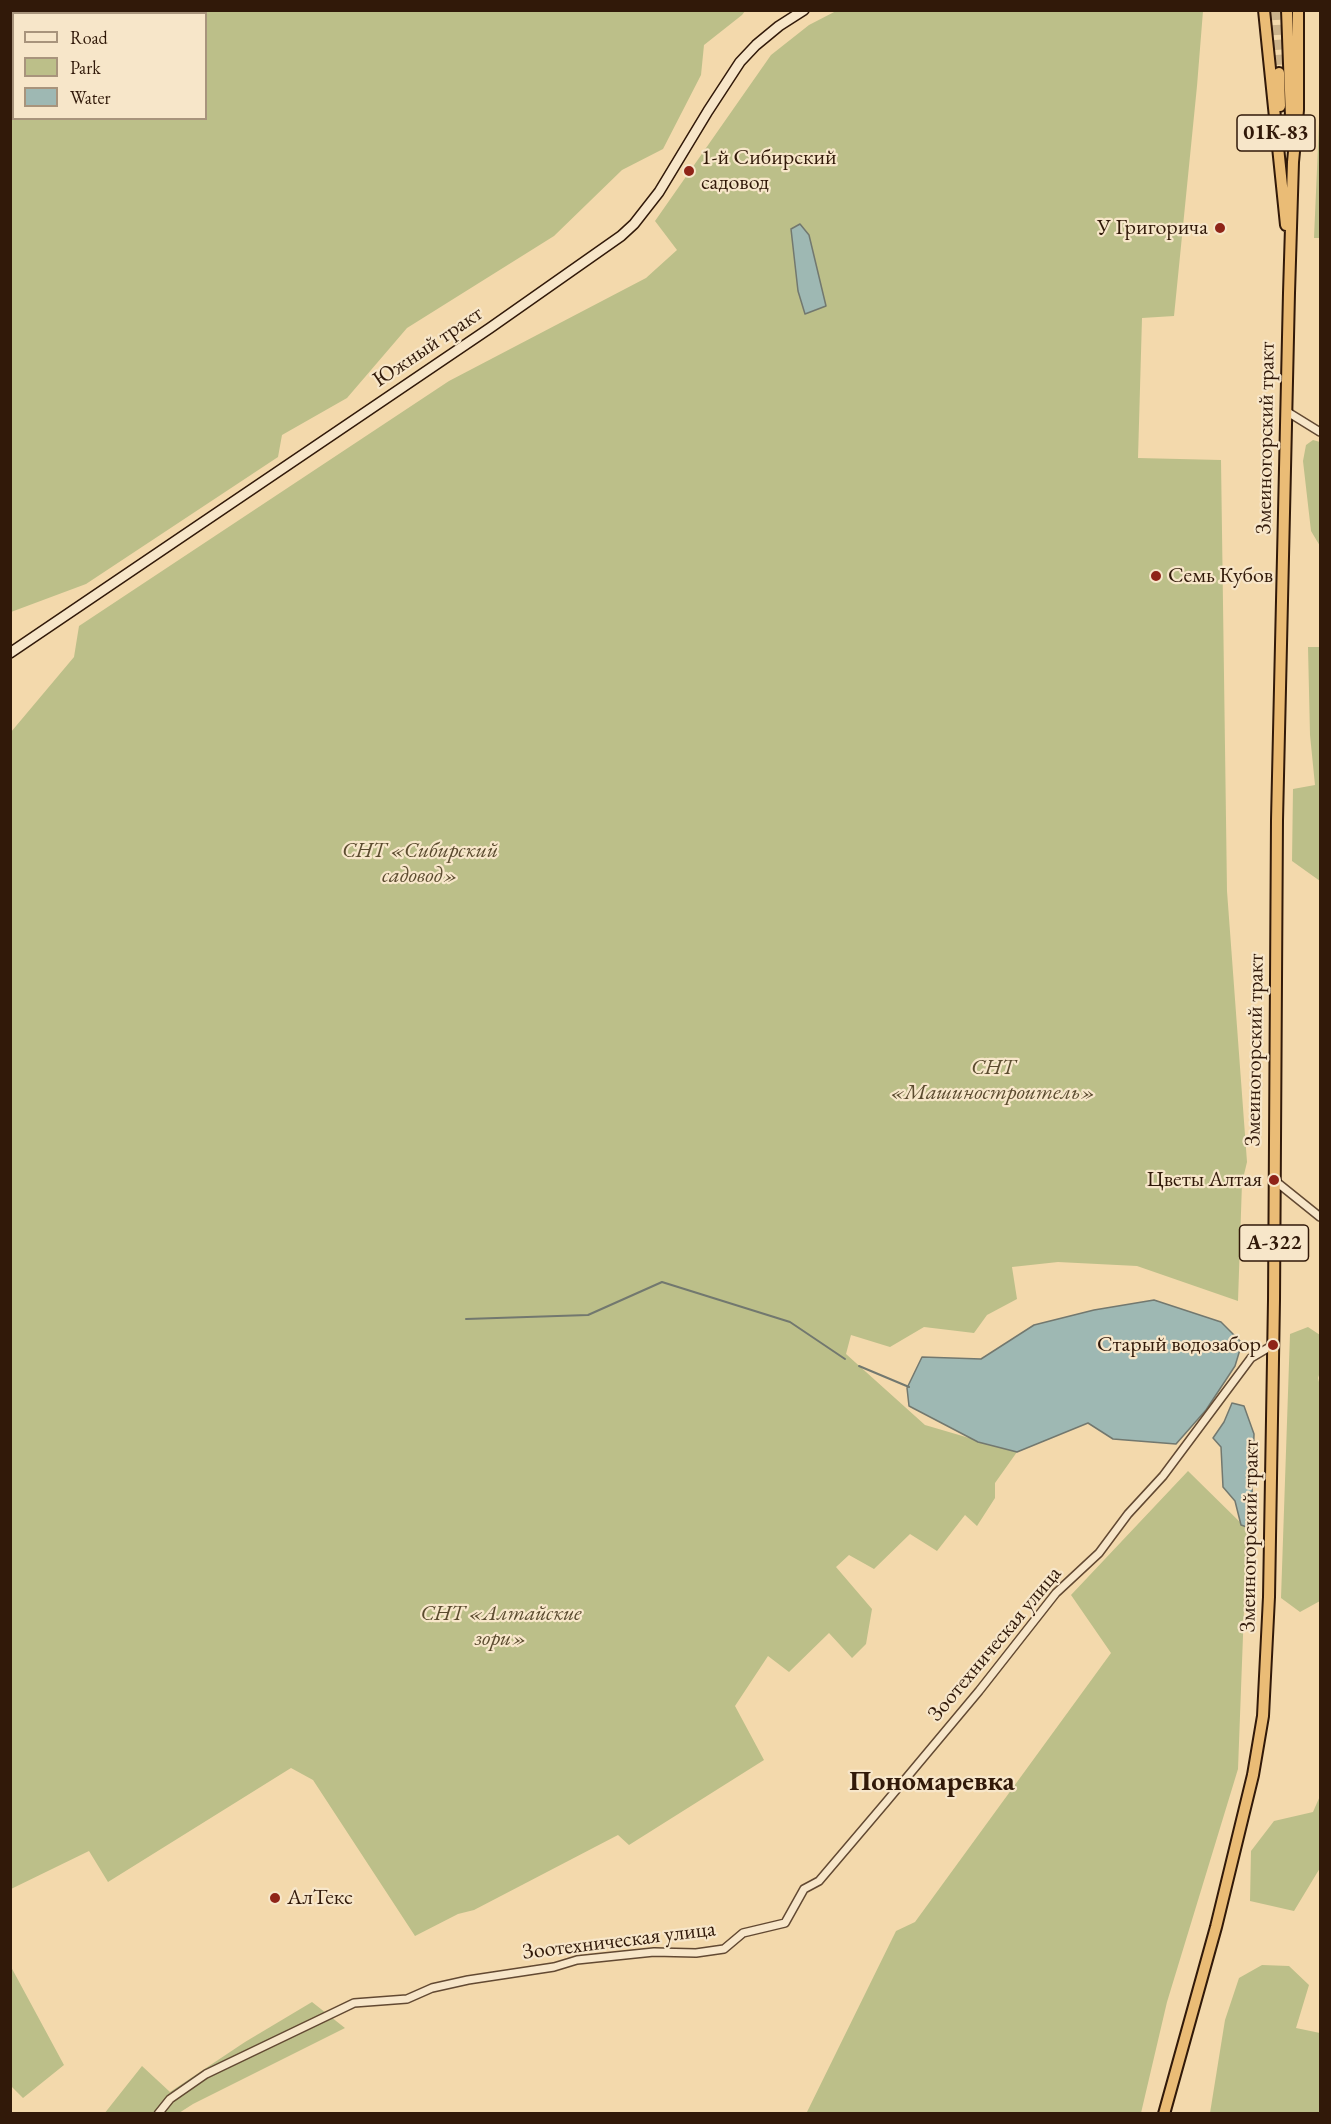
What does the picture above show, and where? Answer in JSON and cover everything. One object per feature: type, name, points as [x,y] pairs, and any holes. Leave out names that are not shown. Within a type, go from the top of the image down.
[{"type":"highway","name":"01К-83","points":[[1264,10],[1282,198],[1290,255]]},
{"type":"highway","points":[[1287,10],[1293,162]]},
{"type":"highway","name":"Змеиногорский тракт","points":[[1164,2114],[1216,1926],[1253,1775],[1263,1716],[1269,1598],[1273,1345],[1277,820],[1290,255],[1293,162],[1298,110],[1298,10]]},
{"type":"highway","points":[[1279,73],[1282,198]]},
{"type":"main road","name":"Южный тракт","points":[[10,653],[480,335],[621,236],[634,224],[659,192],[740,62],[779,26],[804,10]]},
{"type":"street","points":[[1286,411],[1320,432]]},
{"type":"street","points":[[1274,1180],[1320,1217]]},
{"type":"street","name":"Зоотехническая улица","points":[[158,2114],[170,2099],[206,2074],[354,2003],[407,1999],[432,1988],[462,1981],[554,1967],[577,1960],[654,1952],[696,1953],[724,1949],[743,1933],[785,1923],[804,1889],[819,1881],[979,1691],[1056,1593],[1100,1553],[1128,1514],[1163,1476],[1251,1358],[1273,1345]]},
{"type":"green space","points":[[11,10],[745,10],[742,15],[704,45],[701,75],[663,149],[622,170],[554,236],[407,328],[347,398],[282,435],[278,457],[86,584],[11,612]]},
{"type":"green space","name":"СНТ «Сибирский садовод»","points":[[838,10],[1203,11],[1174,316],[1142,318],[1138,458],[1221,460],[1227,891],[1247,1162],[1242,1183],[1238,1301],[1137,1266],[1058,1262],[1012,1267],[1017,1299],[987,1315],[974,1333],[924,1327],[890,1347],[851,1335],[846,1354],[925,1425],[1017,1452],[995,1483],[995,1498],[977,1526],[965,1515],[937,1551],[910,1534],[874,1569],[849,1555],[836,1567],[872,1609],[866,1644],[852,1658],[829,1633],[789,1672],[768,1656],[735,1706],[764,1760],[629,1845],[618,1835],[474,1910],[458,1914],[415,1936],[313,1780],[291,1768],[108,1882],[89,1851],[11,1889],[11,732],[74,657],[79,626],[449,381],[646,278],[677,250],[655,221],[771,55],[809,25]]},
{"type":"green space","points":[[1320,101],[1320,238],[1314,238],[1319,123]]},
{"type":"green space","points":[[1313,440],[1320,442],[1320,546],[1311,531],[1303,461],[1306,445]]},
{"type":"green space","points":[[1308,647],[1320,647],[1320,881],[1292,861],[1293,789],[1315,785],[1310,735]]},
{"type":"green space","points":[[1308,1327],[1320,1335],[1318,1378],[1320,1386],[1320,1601],[1300,1612],[1281,1598],[1290,1334]]},
{"type":"green space","points":[[1188,1471],[1247,1529],[1238,1769],[1167,2002],[1141,2113],[806,2114],[896,1931],[915,1922],[1111,1653],[1071,1595]]},
{"type":"green space","points":[[1320,1796],[1320,1868],[1294,1911],[1250,1901],[1251,1851],[1274,1821],[1313,1812]]},
{"type":"green space","points":[[10,1965],[64,2065],[23,2098],[11,2086]]},
{"type":"green space","points":[[1262,1965],[1289,1966],[1309,1985],[1296,2028],[1320,2033],[1320,2113],[1210,2113],[1225,2020],[1239,1978]]},
{"type":"green space","points":[[312,2002],[345,2028],[179,2113],[104,2114],[142,2066],[170,2092],[245,2042]]},
{"type":"water","points":[[800,224],[809,235],[826,306],[805,314],[798,291],[791,229]]},
{"type":"water","points":[[1154,1300],[1221,1322],[1242,1343],[1235,1366],[1206,1410],[1176,1444],[1113,1439],[1088,1423],[1017,1452],[978,1442],[909,1406],[907,1388],[922,1357],[981,1359],[1034,1325],[1094,1310]]},
{"type":"water","points":[[1232,1403],[1244,1406],[1254,1434],[1252,1495],[1247,1527],[1241,1525],[1235,1501],[1223,1487],[1221,1447],[1213,1438],[1224,1422]]},
{"type":"waterway","points":[[466,1319],[588,1315],[662,1282],[790,1322],[845,1359]]},
{"type":"waterway","points":[[859,1366],[909,1387]]},
{"type":"tunnel","points":[[1275,10],[1279,73]]},
{"type":"place","name":"1-й Сибирский садовод","points":[[689,171]]},
{"type":"place","name":"У Григорича","points":[[1220,228]]},
{"type":"place","name":"Семь Кубов","points":[[1156,576]]},
{"type":"place","name":"Цветы Алтая","points":[[1274,1180]]},
{"type":"place","name":"Старый водозабор","points":[[1273,1345]]},
{"type":"place","name":"АлТекс","points":[[275,1898]]},
{"type":"district","name":"Пономаревка","points":[[932,1782]]},
{"type":"park label","name":"СНТ «Машиностроитель»","points":[[993,1080]]},
{"type":"park label","name":"СНТ «Алтайские зори»","points":[[501,1626]]}]
